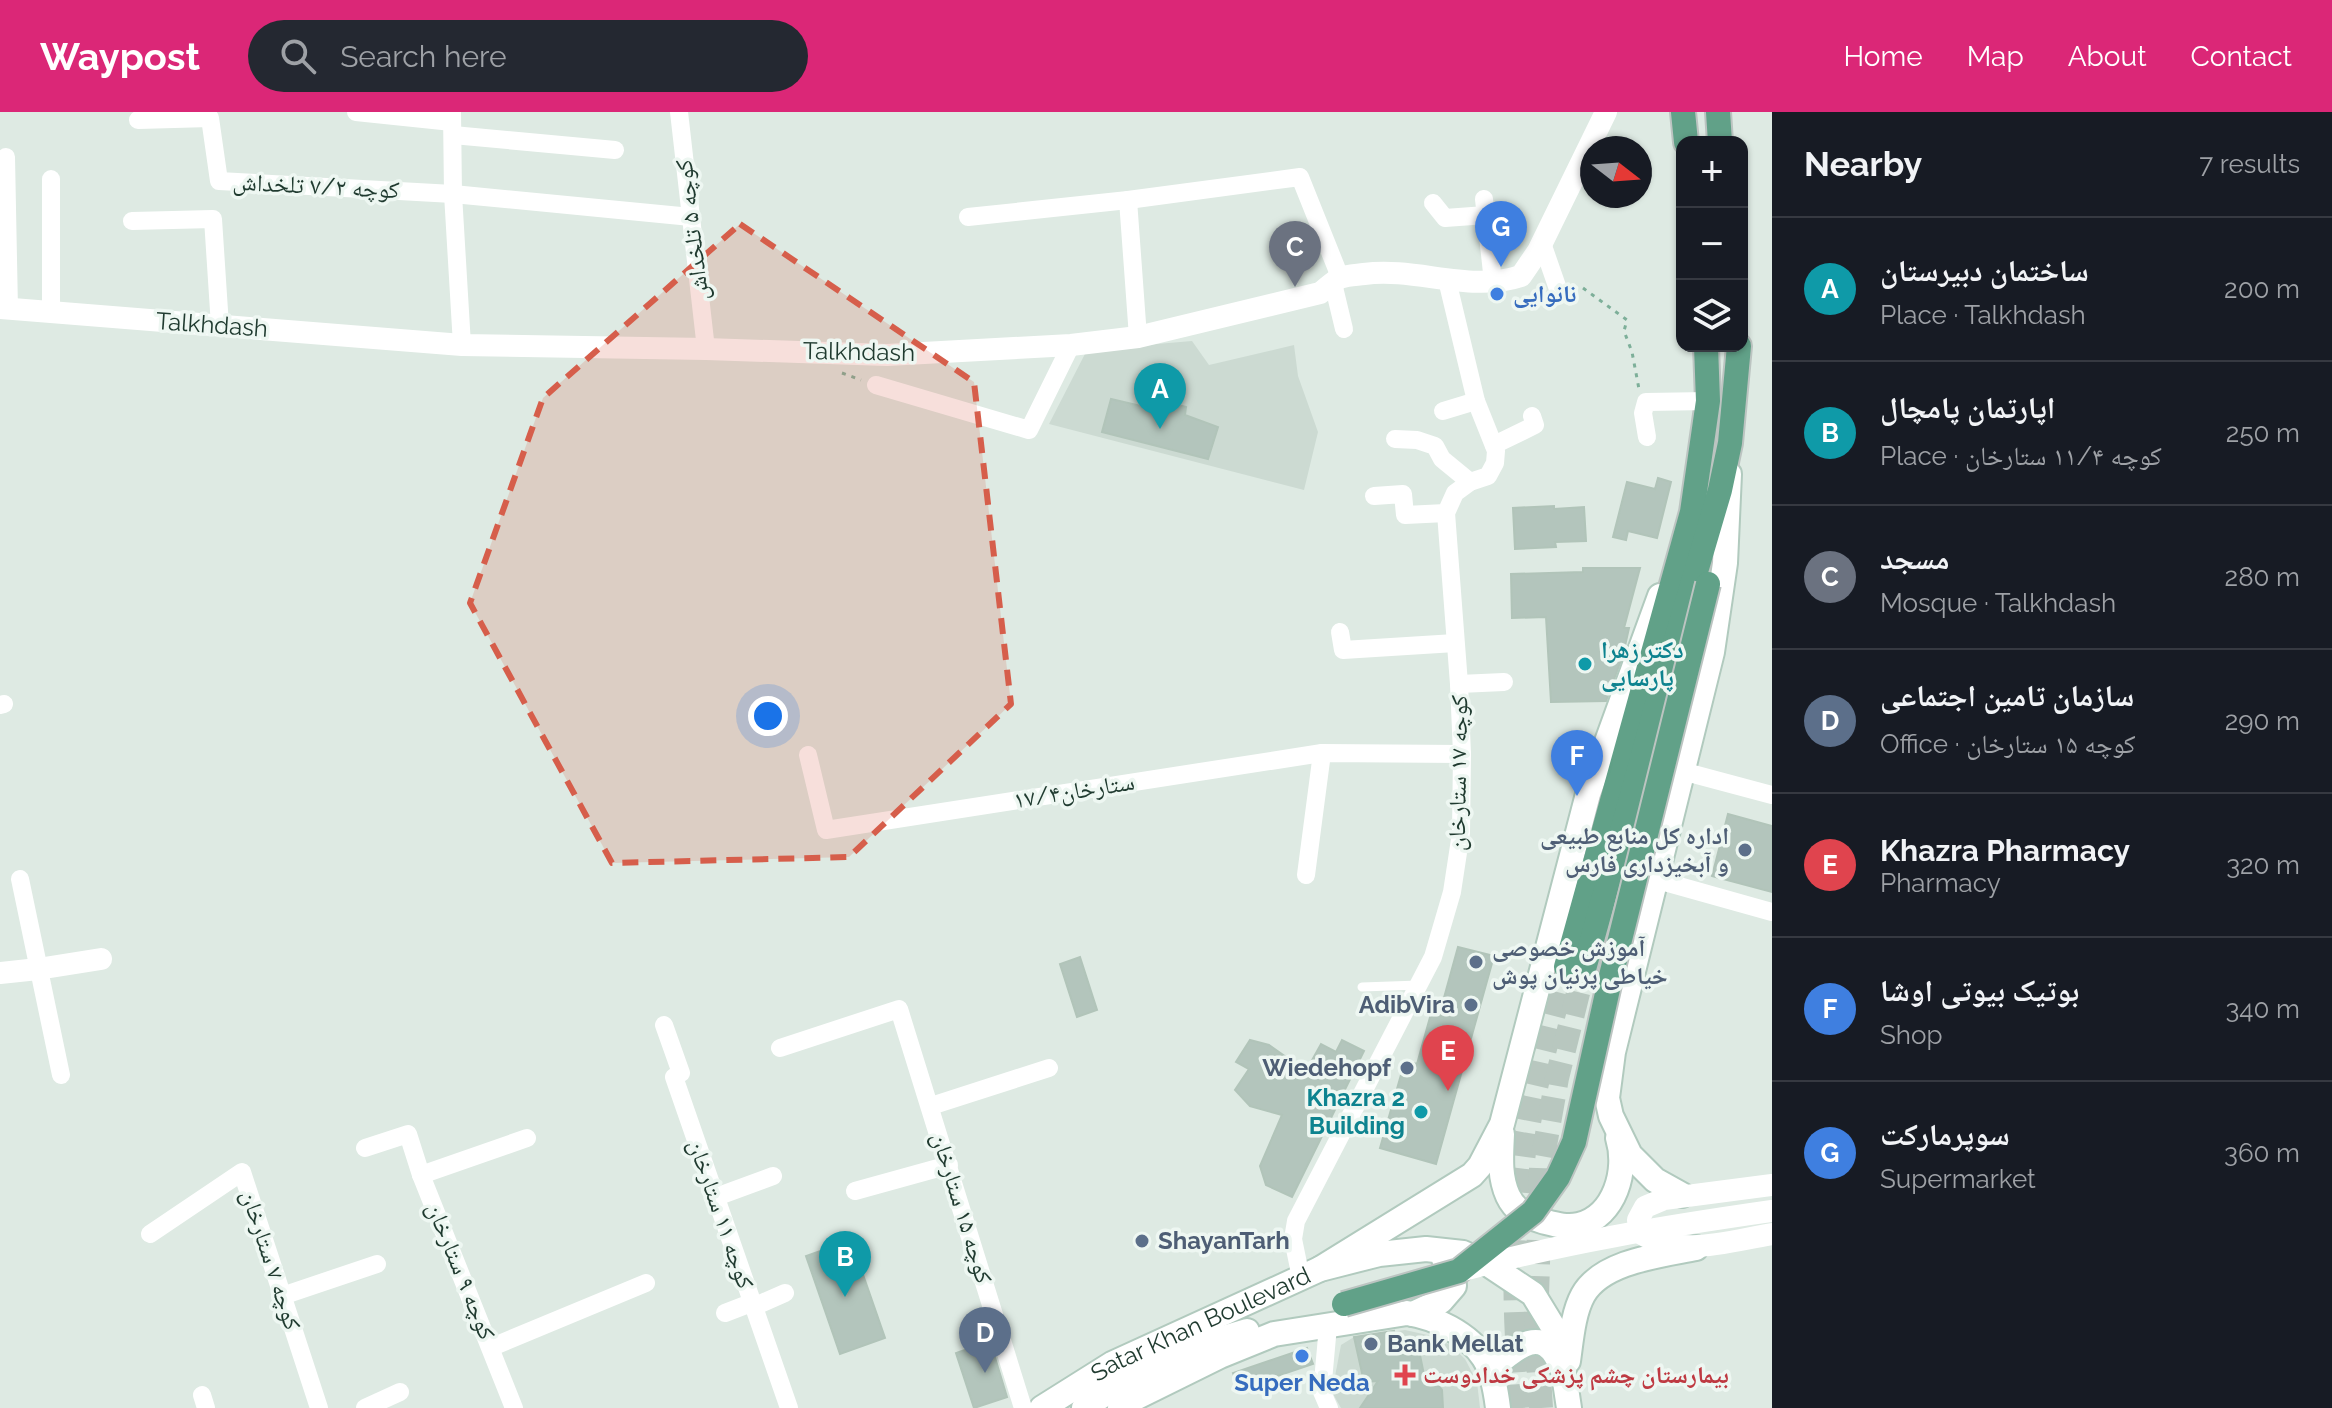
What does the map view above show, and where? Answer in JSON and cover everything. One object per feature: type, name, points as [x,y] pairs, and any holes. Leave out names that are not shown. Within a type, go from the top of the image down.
[{"type":"main road","points":[[1683,112],[1685,136]]},
{"type":"main road","points":[[1718,112],[1720,136]]},
{"type":"main road","points":[[1706,352],[1708,401],[1692,512],[1575,968],[1657,704],[1720,490],[1730,443]]},
{"type":"main road","points":[[1561,1226],[1576,1226],[1589,1221],[1602,1211],[1619,1185],[1622,1149],[1607,1098],[1613,1052],[1721,604],[1738,352]]},
{"type":"main road","points":[[1459,1271],[1533,1212],[1558,1177],[1574,1142],[1610,980],[1708,584],[1730,443]]},
{"type":"main road","points":[[1692,512],[1588,794],[1502,1124],[1500,1168],[1513,1206],[1525,1216],[1625,1242],[1696,1248]]},
{"type":"main road","points":[[1611,1116],[1630,1155],[1655,1180],[1682,1195]]},
{"type":"main road","points":[[1311,1274],[1472,1175],[1502,1124]]},
{"type":"main road","points":[[1565,1376],[1579,1304],[1593,1282],[1622,1265],[1696,1248]]},
{"type":"main road","points":[[1311,1274],[1379,1254],[1426,1249],[1463,1253],[1488,1264],[1533,1294],[1558,1335],[1569,1408]]},
{"type":"main road","points":[[1413,1314],[1441,1301],[1454,1286],[1453,1269],[1448,1262],[1439,1256],[1417,1251]]},
{"type":"main road","name":"Satar Khan Boulevard","points":[[1084,1408],[1149,1369],[1206,1342],[1459,1271]]},
{"type":"main road","name":"Satar Khan Boulevard","points":[[1042,1408],[1112,1364],[1311,1274]]},
{"type":"main road","points":[[1120,1408],[1206,1363],[1274,1334],[1381,1315],[1413,1314],[1428,1317],[1462,1337],[1484,1357],[1498,1408]]},
{"type":"main road","points":[[1490,1370],[1518,1345],[1536,1342],[1551,1349],[1558,1357],[1565,1376]]},
{"type":"street","points":[[356,112],[452,123],[615,150]]},
{"type":"street","name":"کوچه ۵ تلخداش","points":[[679,112],[706,349]]},
{"type":"street","name":"Talkhdash","points":[[5,309],[462,345],[887,355],[1071,345],[1138,337],[1320,293],[1337,280],[1382,271],[1447,280],[1493,282],[1521,276],[1542,243],[1606,112]]},
{"type":"street","name":"کوچه ۷/۲ تلخداش","points":[[138,120],[210,118],[219,181],[453,194]]},
{"type":"street","points":[[452,123],[462,345]]},
{"type":"street","points":[[5,309],[6,157]]},
{"type":"street","points":[[968,217],[1300,177],[1337,280],[1344,329]]},
{"type":"street","points":[[51,179],[51,313]]},
{"type":"street","points":[[453,194],[691,217]]},
{"type":"street","points":[[1128,200],[1138,337]]},
{"type":"street","points":[[1433,203],[1445,218],[1485,207],[1493,282]]},
{"type":"street","points":[[132,221],[213,219],[220,326]]},
{"type":"street","points":[[1542,243],[1558,289]]},
{"type":"street","points":[[1374,496],[1403,494],[1405,515],[1446,513],[1455,493],[1470,482],[1488,476],[1495,463],[1494,445],[1476,401],[1447,280]]},
{"type":"street","points":[[876,385],[1029,430],[1071,345]]},
{"type":"street","points":[[1443,411],[1476,401]]},
{"type":"street","points":[[1647,437],[1643,413],[1646,402],[1708,401]]},
{"type":"street","points":[[1494,445],[1535,425],[1532,416]]},
{"type":"street","points":[[1395,439],[1417,440],[1435,446],[1442,459],[1470,482]]},
{"type":"street","name":"کوچه ۱۷ ستارخان","points":[[1311,1274],[1293,1239],[1296,1221],[1433,957],[1452,892],[1461,833],[1462,754],[1446,513]]},
{"type":"street","points":[[1340,632],[1343,650],[1455,643]]},
{"type":"street","points":[[1459,684],[1504,682]]},
{"type":"street","points":[[1306,875],[1322,753]]},
{"type":"street","name":"ستارخان۱۷/۴","points":[[808,755],[826,830],[1322,753],[1462,754]]},
{"type":"street","points":[[1682,771],[1772,795]]},
{"type":"street","points":[[20,879],[61,1075]]},
{"type":"street","points":[[1654,879],[1772,912]]},
{"type":"street","points":[[0,973],[101,959]]},
{"type":"street","name":"کوچه ۱۵ ستارخان","points":[[780,1048],[899,1009],[1023,1408]]},
{"type":"street","name":"کوچه ۱۱ ستارخان","points":[[664,1025],[681,1073],[674,1077],[789,1408]]},
{"type":"street","points":[[931,1106],[1049,1068]]},
{"type":"street","name":"کوچه ۹ ستارخان","points":[[365,1148],[408,1134],[421,1175],[514,1408]]},
{"type":"street","points":[[421,1175],[527,1138]]},
{"type":"street","points":[[855,1191],[949,1165]]},
{"type":"street","name":"کوچه ۷ ستارخان","points":[[150,1234],[242,1172],[319,1408]]},
{"type":"street","points":[[716,1197],[773,1176]]},
{"type":"street","points":[[1772,1185],[1682,1195],[1657,1201],[1640,1212],[1638,1226],[1640,1233],[1648,1238],[1696,1248],[1772,1234]]},
{"type":"street","points":[[1459,1271],[1510,1257],[1632,1232],[1772,1211]]},
{"type":"street","points":[[282,1296],[377,1264]]},
{"type":"street","points":[[492,1347],[646,1283]]},
{"type":"street","points":[[725,1313],[785,1293]]},
{"type":"street","points":[[1328,1326],[1322,1392],[1329,1408]]},
{"type":"street","points":[[365,1408],[400,1392]]},
{"type":"lane","points":[[1362,987],[1419,985]]},
{"type":"path","points":[[1558,289],[1583,288],[1627,320],[1624,331],[1632,352],[1641,397],[1646,402]]},
{"type":"highlighted area","points":[[740,224],[974,382],[1011,704],[849,857],[612,863],[470,603],[543,398]]},
{"type":"shaded area","points":[[1192,341],[1209,365],[1294,345],[1298,376],[1318,432],[1304,490],[1049,424],[1087,350]]},
{"type":"shaded area","name":"بیمارستان چشم پزشکی خدادوست","points":[[1405,1330],[1432,1336],[1450,1345],[1465,1359],[1477,1382],[1480,1408],[1341,1408],[1332,1392],[1341,1345],[1354,1337]]},
{"type":"building","points":[[1148,397],[1186,407],[1185,415],[1218,427],[1208,459],[1102,432],[1111,399],[1145,407]]},
{"type":"building","points":[[1658,478],[1671,482],[1657,538],[1628,531],[1626,540],[1613,537],[1627,482],[1655,489]]},
{"type":"building","points":[[1554,506],[1554,509],[1584,507],[1586,541],[1555,542],[1556,547],[1515,549],[1513,508]]},
{"type":"building","points":[[1583,568],[1640,568],[1624,628],[1629,628],[1623,655],[1606,701],[1551,702],[1546,617],[1512,618],[1511,574],[1583,572]]},
{"type":"building","name":"اداره کل منابع طبیعى و آبخیزدارى فارس","points":[[1728,814],[1772,826],[1772,892],[1712,876]]},
{"type":"building","points":[[1458,947],[1494,956],[1436,1164],[1380,1148],[1405,1061],[1417,1064],[1434,1003],[1442,1005]]},
{"type":"building","points":[[1080,957],[1097,1010],[1077,1017],[1060,964]]},
{"type":"building","points":[[1250,1040],[1269,1045],[1306,1071],[1321,1044],[1336,1052],[1342,1040],[1364,1051],[1292,1197],[1266,1185],[1260,1166],[1282,1115],[1250,1106],[1235,1090],[1249,1069],[1236,1062]]},
{"type":"building","points":[[851,1240],[885,1338],[840,1354],[806,1256]]},
{"type":"building","points":[[1394,1331],[1398,1353],[1419,1350],[1424,1375],[1433,1379],[1442,1390],[1443,1408],[1360,1408],[1378,1381],[1364,1382],[1354,1337]]},
{"type":"building","points":[[990,1341],[1007,1397],[974,1408],[956,1353]]},
{"type":"building","points":[[1307,1348],[1313,1364],[1239,1389],[1233,1373]]},
{"type":"tunnel","points":[[1522,1408],[1516,1292],[1516,1234],[1521,1176],[1534,1097],[1566,967]]},
{"type":"tunnel","points":[[1541,1408],[1536,1328],[1541,1168],[1557,1078],[1584,969]]},
{"type":"place","name":"سوپرمارکت","points":[[1501,267]]},
{"type":"place","name":"مسجد","points":[[1295,287]]},
{"type":"place","name":"نانوایی","points":[[1497,294]]},
{"type":"place","name":"ساختمان دبیرستان","points":[[1160,429]]},
{"type":"place","name":"دکتر زهرا پارسایی","points":[[1585,664]]},
{"type":"place","name":"بوتیک بیوتی اوشا","points":[[1577,796]]},
{"type":"place","name":"اداره کل منابع طبیعى و آبخیزدارى فارس","points":[[1745,850]]},
{"type":"place","name":"آموزش خصوصی خیاطی پرنیان پوش","points":[[1476,962]]},
{"type":"place","name":"AdibVira","points":[[1471,1005]]},
{"type":"place","name":"Wiedehopf","points":[[1407,1068]]},
{"type":"place","name":"Khazra Pharmacy","points":[[1448,1091]]},
{"type":"place","name":"Khazra 2 Building","points":[[1421,1112]]},
{"type":"place","name":"ShayanTarh","points":[[1142,1241]]},
{"type":"place","name":"اپارتمان پامچال","points":[[845,1297]]},
{"type":"place","name":"Bank Mellat","points":[[1371,1344]]},
{"type":"place","name":"Super Neda","points":[[1302,1356]]},
{"type":"place","name":"سازمان تامین اجتماعی","points":[[985,1373]]},
{"type":"place","name":"بیمارستان چشم پزشکی خدادوست","points":[[1405,1375]]}]
